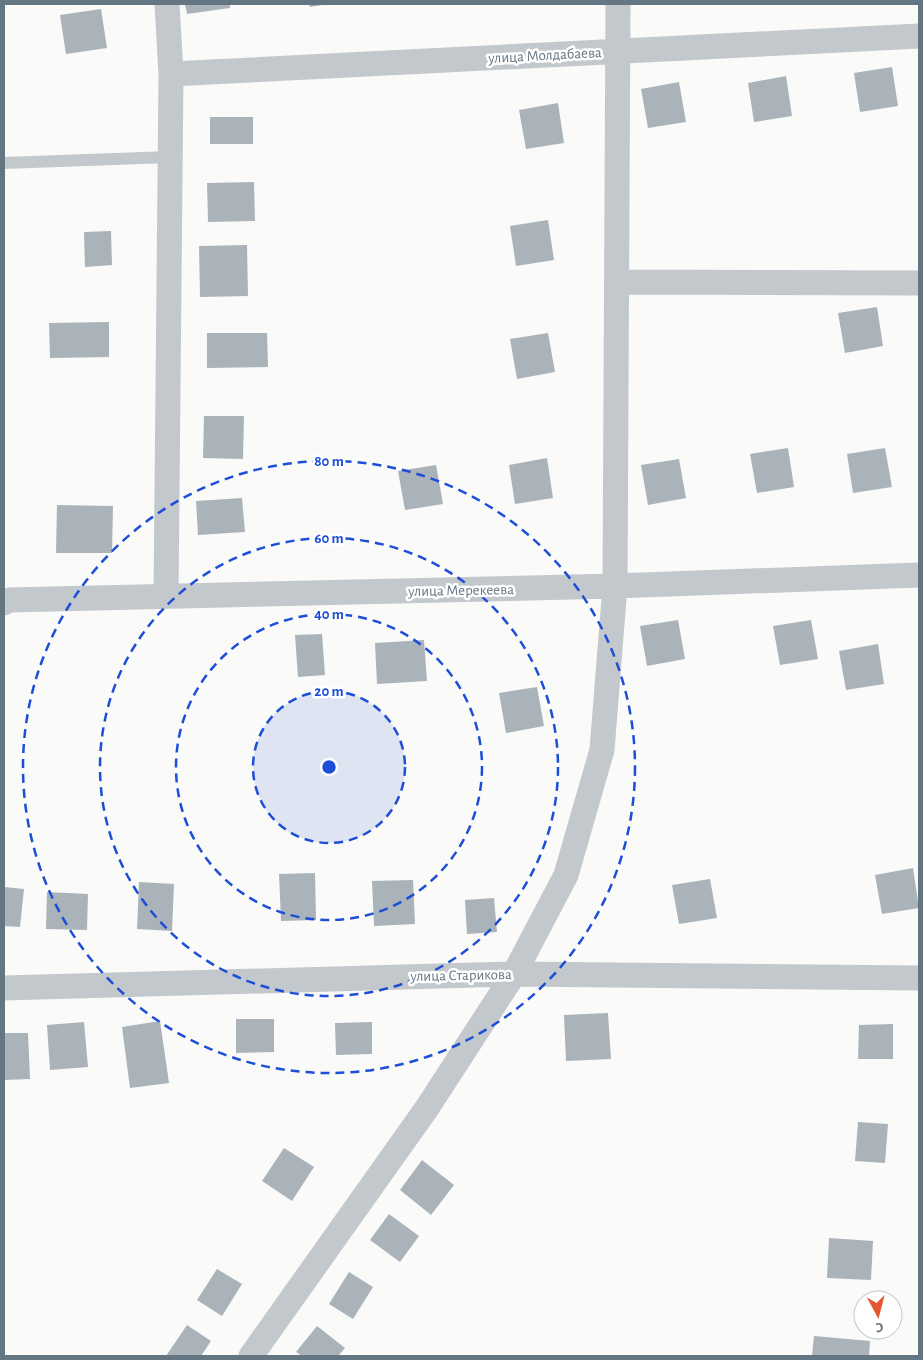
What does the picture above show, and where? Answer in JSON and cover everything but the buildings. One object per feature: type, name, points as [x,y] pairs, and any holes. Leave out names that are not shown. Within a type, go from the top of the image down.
[{"type":"street","points":[[166,596],[171,74],[167,4]]},
{"type":"street","points":[[251,1356],[427,1108],[514,974],[566,875],[602,750],[615,586],[618,4]]},
{"type":"street","name":"улица Молдабаева","points":[[171,74],[919,36]]},
{"type":"street","points":[[618,282],[919,283]]},
{"type":"street","name":"улица Мерекеева","points":[[4,603],[9,600],[615,586],[919,575]]},
{"type":"street","name":"улица Старикова","points":[[4,988],[514,974],[919,978]]},
{"type":"lane","points":[[4,163],[170,157]]}]
